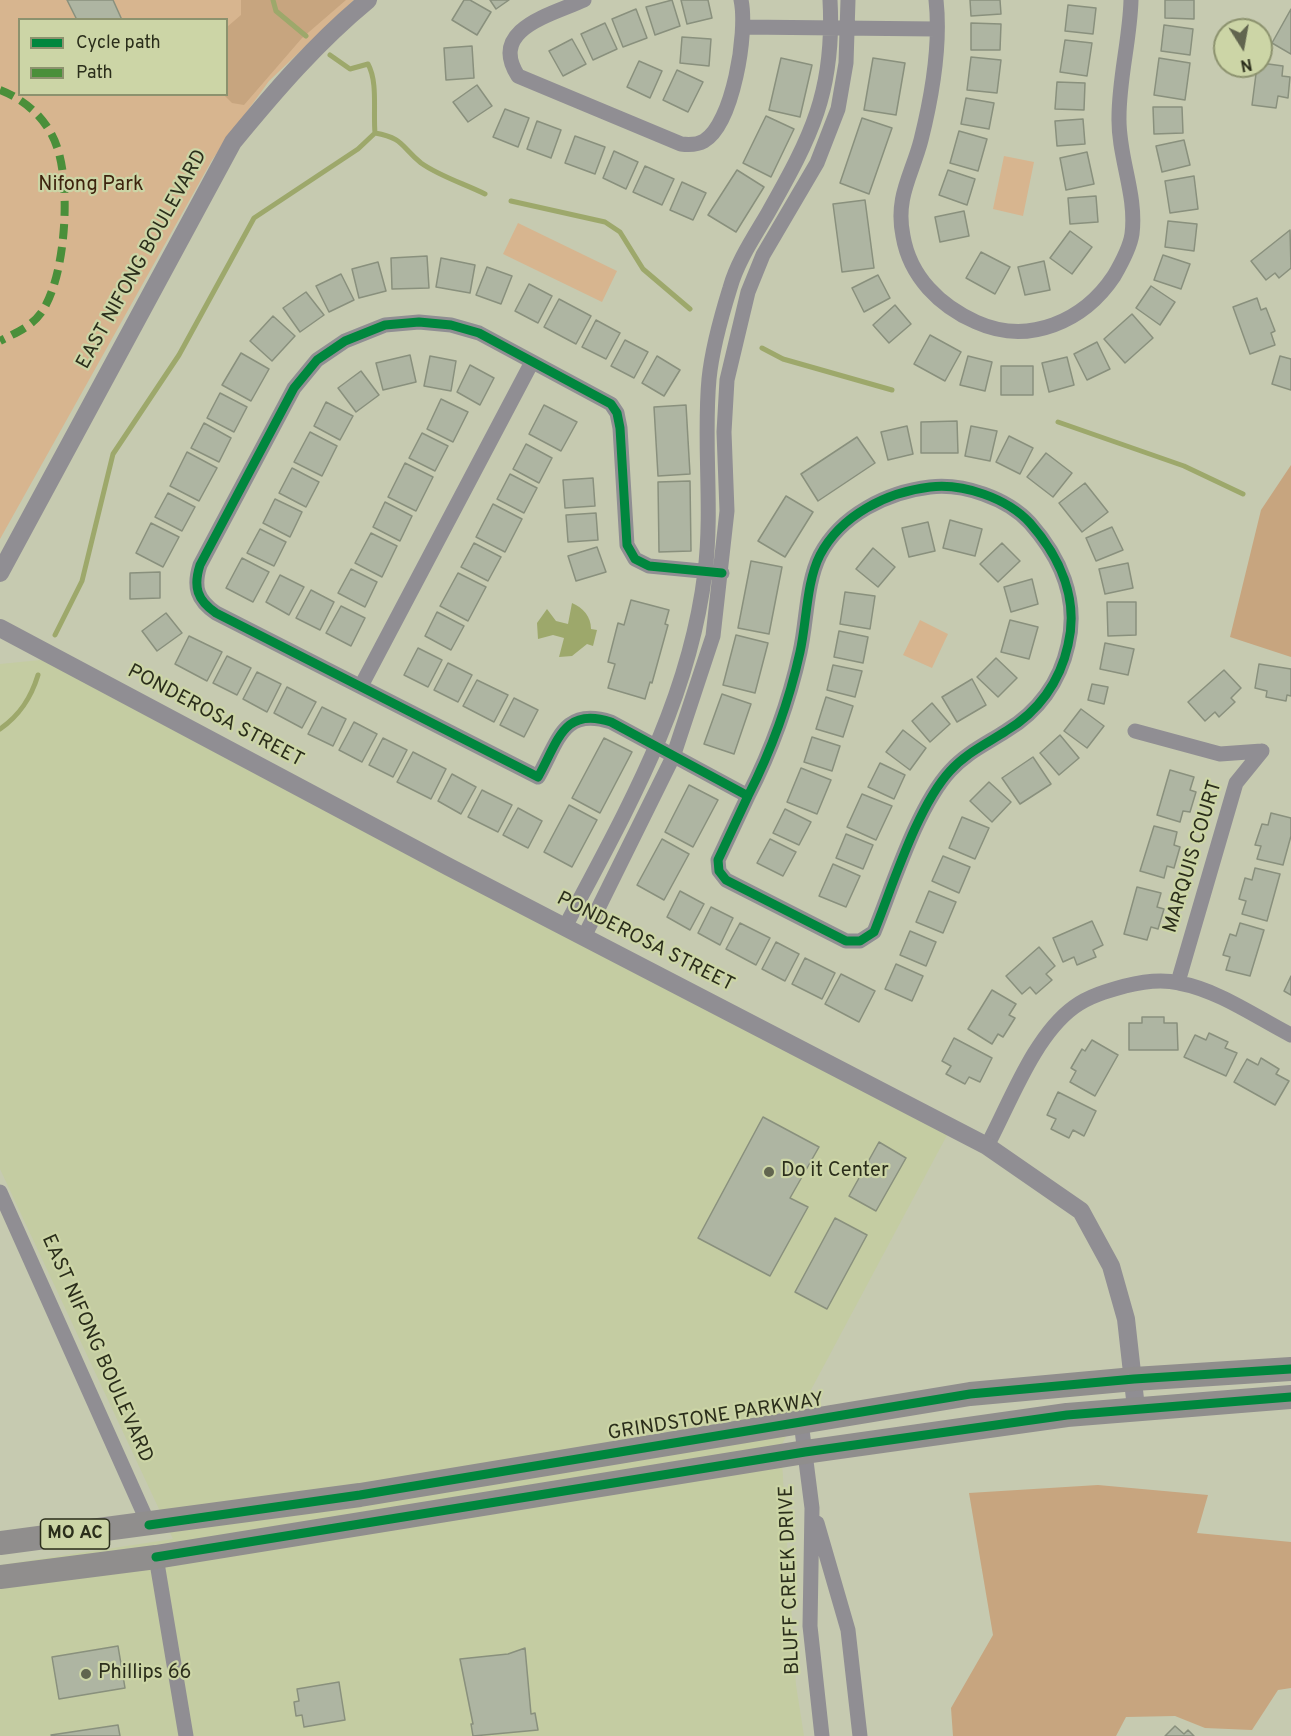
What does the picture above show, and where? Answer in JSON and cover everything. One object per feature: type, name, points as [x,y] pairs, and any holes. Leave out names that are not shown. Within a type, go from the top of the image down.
[{"type":"main road","name":"GRINDSTONE PARKWAY","points":[[0,1544],[281,1506],[970,1394],[1134,1379],[1291,1369]]},
{"type":"main road","name":"MO AC","points":[[0,1577],[156,1557],[805,1452],[1067,1415],[1291,1397]]},
{"type":"main road","points":[[156,1557],[154,1545],[158,1540],[255,1522],[281,1506]]},
{"type":"main road","points":[[37,1572],[69,1552],[138,1539],[149,1525]]},
{"type":"street","name":"EAST NIFONG BOULEVARD","points":[[0,573],[234,142],[279,87],[335,27],[368,0]]},
{"type":"street","points":[[584,0],[522,29],[513,39],[509,51],[511,65],[518,76],[681,144],[703,142],[714,133],[737,81],[743,27],[741,0]]},
{"type":"street","points":[[565,927],[657,748],[673,708],[695,633],[705,571],[710,510],[707,430],[709,378],[718,333],[730,285],[746,251],[804,149],[820,105],[830,62],[830,0]]},
{"type":"street","points":[[584,937],[673,757],[713,636],[722,573],[727,511],[724,432],[726,380],[748,292],[763,255],[817,163],[838,109],[849,28],[848,0]]},
{"type":"street","points":[[936,0],[936,57],[921,140],[903,190],[901,211],[909,260],[936,297],[956,313],[989,328],[1022,331],[1050,326],[1075,317],[1100,296],[1120,266],[1132,237],[1133,205],[1119,125],[1119,97],[1131,0]]},
{"type":"street","points":[[743,27],[936,29]]},
{"type":"street","points":[[722,573],[648,566],[635,559],[627,544],[617,413],[611,404],[479,333],[451,325],[419,322],[385,325],[345,341],[316,360],[294,388],[200,565],[195,580],[197,593],[204,604],[538,777],[567,726],[578,718],[597,717],[611,722],[748,796]]},
{"type":"street","points":[[361,686],[532,362]]},
{"type":"street","points":[[940,486],[976,491],[1000,502],[1028,520],[1054,552],[1068,587],[1071,611],[1070,632],[1062,668],[1049,692],[1028,716],[970,751],[949,771],[927,803],[874,932],[860,941],[846,941],[726,880],[719,870],[718,860],[748,796],[771,751],[797,664],[812,583],[820,555],[838,531],[868,507],[905,490],[940,486]]},
{"type":"street","name":"PONDEROSA STREET","points":[[0,628],[584,937],[987,1146],[1081,1211],[1111,1266],[1126,1319],[1136,1408]]},
{"type":"street","name":"MARQUIS COURT","points":[[1135,731],[1220,754],[1262,751],[1236,783],[1178,982]]},
{"type":"street","points":[[987,1146],[1038,1049],[1054,1026],[1074,1007],[1100,992],[1138,983],[1178,982],[1208,992],[1291,1035]]},
{"type":"street","name":"EAST NIFONG BOULEVARD","points":[[0,1192],[149,1525]]},
{"type":"street","name":"BLUFF CREEK DRIVE","points":[[801,1422],[813,1508],[810,1626],[822,1736]]},
{"type":"street","points":[[813,1508],[848,1630],[860,1736]]},
{"type":"street","points":[[156,1557],[186,1736]]},
{"type":"shaded area","points":[[241,0],[346,0],[302,38],[244,105],[232,103],[225,96],[228,96],[228,26],[241,15]]},
{"type":"shaded area","points":[[1291,465],[1291,657],[1230,637],[1261,510]]},
{"type":"shaded area","points":[[572,603],[586,613],[591,629],[597,630],[593,646],[587,644],[572,656],[559,657],[564,638],[553,635],[538,639],[537,623],[547,609],[556,621],[568,624]]},
{"type":"shaded area","points":[[61,658],[953,1124],[781,1446],[796,1685],[804,1736],[0,1736],[0,1565],[173,1539],[0,1169],[0,664]]},
{"type":"shaded area","points":[[1098,1485],[1208,1495],[1197,1533],[1291,1542],[1291,1688],[1278,1690],[1252,1730],[1205,1728],[1175,1716],[1126,1717],[1116,1736],[953,1736],[951,1708],[993,1635],[969,1493]]},
{"type":"green space","name":"Nifong Park","points":[[0,0],[354,0],[269,81],[212,160],[0,539]]},
{"type":"green space","points":[[1004,156],[1034,162],[1023,216],[993,209]]},
{"type":"green space","points":[[518,223],[617,271],[602,302],[503,254]]},
{"type":"green space","points":[[920,620],[948,634],[932,668],[903,655]]},
{"type":"building","points":[[67,0],[113,0],[121,18],[76,18]]},
{"type":"building","points":[[464,0],[470,0],[491,12],[477,35],[452,20]]},
{"type":"building","points":[[490,0],[509,0],[496,9]]},
{"type":"building","points":[[672,0],[680,26],[655,35],[646,7]]},
{"type":"building","points":[[681,0],[708,0],[712,18],[687,24]]},
{"type":"building","points":[[970,0],[1000,0],[1001,14],[971,16]]},
{"type":"building","points":[[1165,0],[1194,0],[1194,19],[1165,18]]},
{"type":"building","points":[[1068,5],[1096,8],[1093,34],[1065,31]]},
{"type":"building","points":[[636,9],[647,38],[623,47],[612,19]]},
{"type":"building","points":[[1291,9],[1291,54],[1273,44]]},
{"type":"building","points":[[605,23],[617,49],[593,60],[581,34]]},
{"type":"building","points":[[971,23],[1001,24],[1000,50],[971,50]]},
{"type":"building","points":[[1164,25],[1193,29],[1190,55],[1161,51]]},
{"type":"building","points":[[682,37],[711,39],[709,66],[680,63]]},
{"type":"building","points":[[572,39],[586,64],[563,76],[549,51]]},
{"type":"building","points":[[1065,40],[1092,43],[1087,76],[1060,72]]},
{"type":"building","points":[[472,46],[474,78],[446,80],[444,48]]},
{"type":"building","points":[[971,57],[1001,60],[997,93],[967,90]]},
{"type":"building","points":[[781,58],[812,65],[800,117],[769,110]]},
{"type":"building","points":[[873,58],[905,63],[896,115],[864,110]]},
{"type":"building","points":[[1159,58],[1190,63],[1185,100],[1154,95]]},
{"type":"building","points":[[639,61],[662,71],[650,98],[627,87]]},
{"type":"building","points":[[1273,65],[1283,66],[1282,76],[1290,77],[1288,98],[1278,96],[1276,108],[1252,105],[1255,78],[1273,78]]},
{"type":"building","points":[[677,70],[703,82],[688,112],[663,100]]},
{"type":"building","points":[[1057,82],[1085,83],[1084,110],[1055,109]]},
{"type":"building","points":[[477,85],[492,106],[468,122],[453,102]]},
{"type":"building","points":[[966,98],[994,103],[989,129],[961,124]]},
{"type":"building","points":[[1153,107],[1182,107],[1183,133],[1154,134]]},
{"type":"building","points":[[505,109],[529,118],[518,147],[493,137]]},
{"type":"building","points":[[766,116],[794,129],[771,177],[743,163]]},
{"type":"building","points":[[862,118],[892,128],[869,194],[840,183]]},
{"type":"building","points":[[1083,119],[1085,144],[1057,146],[1055,121]]},
{"type":"building","points":[[537,121],[561,130],[551,158],[527,149]]},
{"type":"building","points":[[959,131],[987,139],[978,171],[950,163]]},
{"type":"building","points":[[575,136],[605,147],[595,174],[565,163]]},
{"type":"building","points":[[1184,140],[1190,165],[1162,172],[1156,146]]},
{"type":"building","points":[[614,151],[638,162],[626,189],[603,178]]},
{"type":"building","points":[[1087,152],[1094,184],[1066,190],[1060,158]]},
{"type":"building","points":[[645,166],[674,179],[662,205],[633,192]]},
{"type":"building","points":[[737,170],[764,187],[736,232],[708,215]]},
{"type":"building","points":[[948,170],[975,179],[967,205],[939,195]]},
{"type":"building","points":[[1194,176],[1198,209],[1170,213],[1165,181]]},
{"type":"building","points":[[682,182],[706,193],[693,220],[670,210]]},
{"type":"building","points":[[1096,196],[1098,222],[1070,224],[1068,198]]},
{"type":"building","points":[[865,200],[874,268],[842,272],[833,204]]},
{"type":"building","points":[[964,211],[969,236],[940,242],[935,217]]},
{"type":"building","points":[[1168,221],[1197,224],[1194,251],[1165,247]]},
{"type":"building","points":[[1290,230],[1291,268],[1279,278],[1275,273],[1266,280],[1251,261]]},
{"type":"building","points":[[1070,231],[1092,247],[1072,274],[1050,258]]},
{"type":"building","points":[[981,252],[1010,267],[995,294],[966,278]]},
{"type":"building","points":[[1163,255],[1190,264],[1181,289],[1154,280]]},
{"type":"building","points":[[427,256],[429,288],[392,289],[391,258]]},
{"type":"building","points":[[441,258],[475,265],[470,293],[436,287]]},
{"type":"building","points":[[1044,261],[1050,290],[1025,295],[1018,267]]},
{"type":"building","points":[[378,262],[386,291],[359,298],[352,269]]},
{"type":"building","points":[[487,267],[512,276],[501,304],[476,295]]},
{"type":"building","points":[[341,274],[354,300],[329,312],[316,286]]},
{"type":"building","points":[[878,275],[890,298],[864,312],[852,288]]},
{"type":"building","points":[[529,284],[552,296],[538,323],[515,311]]},
{"type":"building","points":[[1151,286],[1175,302],[1160,325],[1136,308]]},
{"type":"building","points":[[306,292],[324,315],[300,332],[283,308]]},
{"type":"building","points":[[1257,298],[1261,310],[1266,308],[1275,331],[1271,333],[1275,345],[1250,354],[1233,307]]},
{"type":"building","points":[[559,299],[591,316],[576,344],[544,327]]},
{"type":"building","points":[[895,305],[911,324],[889,343],[873,325]]},
{"type":"building","points":[[1132,314],[1153,338],[1125,363],[1104,339]]},
{"type":"building","points":[[273,316],[295,336],[272,361],[250,341]]},
{"type":"building","points":[[596,320],[620,333],[606,359],[582,347]]},
{"type":"building","points":[[930,335],[961,352],[945,381],[914,364]]},
{"type":"building","points":[[625,340],[648,352],[634,378],[611,366]]},
{"type":"building","points":[[1097,342],[1110,369],[1087,380],[1074,354]]},
{"type":"building","points":[[241,353],[269,369],[251,401],[222,385]]},
{"type":"building","points":[[410,355],[416,382],[383,390],[376,363]]},
{"type":"building","points":[[430,356],[456,361],[451,391],[424,386]]},
{"type":"building","points":[[657,356],[680,370],[664,396],[642,383]]},
{"type":"building","points":[[968,356],[992,362],[985,391],[960,385]]},
{"type":"building","points":[[1280,356],[1291,359],[1291,390],[1272,384]]},
{"type":"building","points":[[1067,357],[1074,385],[1049,392],[1042,363]]},
{"type":"building","points":[[470,365],[494,378],[480,405],[457,392]]},
{"type":"building","points":[[1001,366],[1033,366],[1033,395],[1001,395]]},
{"type":"building","points":[[361,371],[379,395],[356,412],[338,388]]},
{"type":"building","points":[[220,393],[247,407],[234,432],[207,418]]},
{"type":"building","points":[[441,399],[468,412],[453,442],[427,429]]},
{"type":"building","points":[[326,402],[353,416],[340,440],[314,426]]},
{"type":"building","points":[[544,405],[577,422],[561,451],[529,434]]},
{"type":"building","points":[[686,405],[690,474],[658,476],[654,407]]},
{"type":"building","points":[[957,421],[958,453],[921,453],[921,422]]},
{"type":"building","points":[[204,423],[231,438],[219,462],[191,448]]},
{"type":"building","points":[[907,426],[913,454],[888,460],[881,432]]},
{"type":"building","points":[[971,426],[997,431],[990,461],[965,456]]},
{"type":"building","points":[[310,432],[337,446],[322,476],[294,462]]},
{"type":"building","points":[[422,433],[448,446],[435,471],[409,458]]},
{"type":"building","points":[[1009,436],[1033,448],[1020,474],[996,462]]},
{"type":"building","points":[[857,437],[875,463],[818,501],[801,474]]},
{"type":"building","points":[[526,444],[552,458],[539,483],[513,469]]},
{"type":"building","points":[[187,452],[217,468],[199,501],[170,486]]},
{"type":"building","points":[[1046,453],[1072,473],[1053,497],[1027,477]]},
{"type":"building","points":[[405,463],[433,477],[416,511],[388,497]]},
{"type":"building","points":[[292,468],[319,482],[306,507],[279,493]]},
{"type":"building","points":[[510,474],[537,488],[524,513],[497,499]]},
{"type":"building","points":[[593,478],[595,506],[565,508],[563,480]]},
{"type":"building","points":[[690,481],[691,551],[659,552],[658,482]]},
{"type":"building","points":[[1085,483],[1108,512],[1082,532],[1059,503]]},
{"type":"building","points":[[168,493],[195,507],[182,531],[155,517]]},
{"type":"building","points":[[786,496],[813,512],[785,557],[758,541]]},
{"type":"building","points":[[275,499],[302,512],[290,537],[263,523]]},
{"type":"building","points":[[385,502],[412,516],[400,541],[373,527]]},
{"type":"building","points":[[493,504],[522,519],[505,552],[476,537]]},
{"type":"building","points":[[596,513],[598,540],[568,542],[566,515]]},
{"type":"building","points":[[950,520],[982,529],[975,556],[943,548]]},
{"type":"building","points":[[928,522],[935,551],[909,557],[902,528]]},
{"type":"building","points":[[151,523],[179,537],[163,567],[136,553]]},
{"type":"building","points":[[1112,527],[1123,550],[1096,561],[1086,538]]},
{"type":"building","points":[[260,529],[286,542],[274,566],[247,553]]},
{"type":"building","points":[[371,533],[397,546],[382,577],[355,563]]},
{"type":"building","points":[[474,543],[501,557],[488,581],[461,567]]},
{"type":"building","points":[[1002,543],[1020,561],[998,582],[980,564]]},
{"type":"building","points":[[597,547],[606,572],[576,581],[568,556]]},
{"type":"building","points":[[873,548],[895,567],[878,587],[856,569]]},
{"type":"building","points":[[242,558],[269,572],[253,602],[226,588]]},
{"type":"building","points":[[751,561],[782,567],[769,634],[738,628]]},
{"type":"building","points":[[1128,563],[1133,588],[1105,594],[1099,569]]},
{"type":"building","points":[[351,569],[377,582],[365,607],[338,593]]},
{"type":"building","points":[[160,572],[160,598],[130,599],[130,573]]},
{"type":"building","points":[[458,573],[486,587],[468,621],[440,606]]},
{"type":"building","points":[[280,575],[304,587],[289,615],[266,602]]},
{"type":"building","points":[[1032,579],[1038,604],[1011,612],[1004,587]]},
{"type":"building","points":[[311,590],[334,602],[320,630],[296,618]]},
{"type":"building","points":[[845,592],[875,596],[870,629],[840,624]]},
{"type":"building","points":[[631,600],[669,610],[665,624],[668,625],[652,683],[650,682],[645,699],[608,688],[615,664],[608,662],[618,623],[624,625]]},
{"type":"building","points":[[1107,602],[1136,602],[1136,635],[1108,636]]},
{"type":"building","points":[[341,606],[365,618],[351,646],[326,633]]},
{"type":"building","points":[[437,612],[464,626],[451,650],[425,636]]},
{"type":"building","points":[[166,613],[182,633],[157,651],[142,631]]},
{"type":"building","points":[[1010,620],[1038,627],[1029,659],[1001,652]]},
{"type":"building","points":[[839,631],[868,637],[863,663],[834,657]]},
{"type":"building","points":[[736,635],[768,643],[755,693],[723,685]]},
{"type":"building","points":[[189,636],[222,652],[207,681],[175,664]]},
{"type":"building","points":[[1105,643],[1134,649],[1128,675],[1100,669]]},
{"type":"building","points":[[418,648],[442,660],[428,687],[404,675]]},
{"type":"building","points":[[227,656],[251,668],[237,695],[213,683]]},
{"type":"building","points":[[996,658],[1017,678],[998,697],[977,677]]},
{"type":"building","points":[[448,663],[472,675],[458,702],[434,690]]},
{"type":"building","points":[[1259,664],[1291,669],[1291,696],[1287,695],[1286,701],[1266,697],[1267,691],[1255,688]]},
{"type":"building","points":[[833,665],[862,671],[855,697],[827,690]]},
{"type":"building","points":[[1224,670],[1241,688],[1231,698],[1235,702],[1219,717],[1215,712],[1205,721],[1188,702]]},
{"type":"building","points":[[257,672],[281,684],[267,712],[243,699]]},
{"type":"building","points":[[972,679],[986,705],[957,722],[942,697]]},
{"type":"building","points":[[477,680],[508,695],[494,722],[463,706]]},
{"type":"building","points":[[1092,684],[1108,687],[1104,704],[1088,700]]},
{"type":"building","points":[[287,687],[316,702],[302,728],[274,713]]},
{"type":"building","points":[[722,694],[751,704],[734,754],[704,744]]},
{"type":"building","points":[[826,697],[853,706],[843,737],[816,729]]},
{"type":"building","points":[[514,698],[538,710],[524,737],[500,725]]},
{"type":"building","points":[[932,703],[950,724],[930,742],[912,721]]},
{"type":"building","points":[[322,707],[346,719],[333,746],[308,734]]},
{"type":"building","points":[[1081,709],[1104,726],[1087,748],[1064,731]]},
{"type":"building","points":[[354,722],[377,734],[362,762],[339,750]]},
{"type":"building","points":[[903,730],[926,748],[910,770],[886,752]]},
{"type":"building","points":[[1060,735],[1079,758],[1059,775],[1040,753]]},
{"type":"building","points":[[812,737],[840,746],[832,771],[804,762]]},
{"type":"building","points":[[383,738],[407,750],[393,777],[369,765]]},
{"type":"building","points":[[604,738],[632,752],[600,813],[572,798]]},
{"type":"building","points":[[413,752],[446,769],[431,799],[397,782]]},
{"type":"building","points":[[1033,757],[1051,784],[1020,804],[1002,778]]},
{"type":"building","points":[[880,763],[905,775],[894,799],[868,787]]},
{"type":"building","points":[[801,768],[831,780],[817,814],[787,802]]},
{"type":"building","points":[[1170,770],[1194,777],[1190,790],[1196,792],[1190,812],[1183,811],[1180,822],[1157,815]]},
{"type":"building","points":[[452,774],[476,787],[461,814],[438,801]]},
{"type":"building","points":[[989,782],[1011,802],[992,822],[970,801]]},
{"type":"building","points":[[689,785],[718,800],[693,847],[665,832]]},
{"type":"building","points":[[482,790],[512,805],[498,832],[468,817]]},
{"type":"building","points":[[862,794],[892,806],[876,840],[847,827]]},
{"type":"building","points":[[569,805],[597,820],[572,867],[544,852]]},
{"type":"building","points":[[518,808],[542,821],[528,848],[503,835]]},
{"type":"building","points":[[785,809],[811,822],[799,845],[773,833]]},
{"type":"building","points":[[1271,813],[1291,818],[1291,836],[1283,865],[1257,859],[1261,846],[1255,845],[1262,824],[1268,825]]},
{"type":"building","points":[[962,817],[989,828],[975,859],[949,848]]},
{"type":"building","points":[[1154,826],[1177,832],[1174,845],[1180,847],[1174,868],[1167,866],[1164,878],[1140,871]]},
{"type":"building","points":[[846,834],[873,845],[863,869],[836,858]]},
{"type":"building","points":[[662,839],[689,854],[664,900],[637,885]]},
{"type":"building","points":[[770,839],[796,852],[783,876],[757,863]]},
{"type":"building","points":[[943,856],[970,867],[959,893],[932,881]]},
{"type":"building","points":[[833,864],[860,876],[846,907],[819,896]]},
{"type":"building","points":[[1255,868],[1280,874],[1267,921],[1242,914],[1246,901],[1239,899],[1245,878],[1252,880]]},
{"type":"building","points":[[1137,887],[1161,893],[1157,907],[1164,909],[1158,929],[1151,927],[1147,940],[1124,934]]},
{"type":"building","points":[[680,891],[704,904],[690,930],[667,917]]},
{"type":"building","points":[[929,891],[956,902],[943,933],[916,922]]},
{"type":"building","points":[[711,907],[733,918],[720,945],[698,933]]},
{"type":"building","points":[[1092,921],[1103,945],[1093,950],[1096,957],[1077,965],[1074,957],[1063,962],[1053,938]]},
{"type":"building","points":[[740,923],[770,938],[756,965],[726,949]]},
{"type":"building","points":[[1240,923],[1264,930],[1250,976],[1226,970],[1230,957],[1223,955],[1230,934],[1236,936]]},
{"type":"building","points":[[910,931],[936,942],[926,966],[900,955]]},
{"type":"building","points":[[776,942],[799,954],[785,981],[762,969]]},
{"type":"building","points":[[1039,947],[1055,966],[1046,974],[1052,980],[1036,994],[1030,987],[1022,994],[1006,976]]},
{"type":"building","points":[[805,958],[835,973],[822,999],[792,984]]},
{"type":"building","points":[[896,964],[923,976],[912,1001],[885,989]]},
{"type":"building","points":[[841,974],[875,991],[859,1022],[825,1004]]},
{"type":"building","points":[[1291,976],[1291,995],[1284,991]]},
{"type":"building","points":[[992,990],[1016,1004],[1009,1015],[1015,1018],[1003,1037],[998,1034],[992,1044],[968,1029]]},
{"type":"building","points":[[1142,1017],[1164,1017],[1164,1023],[1177,1023],[1178,1050],[1129,1050],[1129,1023],[1142,1023]]},
{"type":"building","points":[[1209,1033],[1228,1042],[1225,1048],[1237,1053],[1226,1076],[1184,1057],[1195,1035],[1206,1040]]},
{"type":"building","points":[[954,1038],[992,1058],[980,1082],[969,1077],[965,1084],[946,1074],[951,1066],[942,1061]]},
{"type":"building","points":[[1092,1040],[1118,1055],[1095,1096],[1070,1082],[1076,1071],[1071,1068],[1082,1049],[1085,1051]]},
{"type":"building","points":[[1261,1058],[1279,1069],[1276,1074],[1289,1081],[1275,1105],[1234,1082],[1247,1059],[1258,1065]]},
{"type":"building","points":[[1058,1092],[1096,1111],[1084,1136],[1073,1130],[1069,1138],[1051,1129],[1056,1119],[1047,1115]]},
{"type":"building","name":"Do it Center","points":[[763,1117],[819,1147],[790,1198],[808,1207],[770,1276],[698,1238]]},
{"type":"building","points":[[879,1142],[906,1158],[876,1211],[849,1196]]},
{"type":"building","points":[[835,1218],[867,1235],[827,1309],[795,1292]]},
{"type":"building","points":[[118,1646],[125,1688],[59,1699],[52,1657]]},
{"type":"building","points":[[525,1648],[531,1714],[535,1713],[538,1730],[473,1736],[471,1724],[473,1724],[460,1659],[508,1654]]},
{"type":"building","points":[[339,1682],[345,1720],[304,1727],[302,1715],[296,1716],[294,1702],[299,1701],[297,1689]]},
{"type":"building","points":[[118,1725],[120,1736],[51,1735]]},
{"type":"building","points":[[1175,1726],[1184,1734],[1188,1730],[1194,1736],[1165,1736]]},
{"type":"waterway","points":[[273,0],[276,11],[306,36]]},
{"type":"waterway","points":[[55,635],[82,581],[113,454],[179,355],[254,218],[358,149],[375,133],[374,88],[368,64],[350,69],[330,55]]},
{"type":"waterway","points":[[375,133],[397,140],[421,163],[485,194]]},
{"type":"waterway","points":[[511,201],[605,222],[620,232],[643,269],[690,309]]},
{"type":"waterway","points":[[762,348],[783,359],[892,390]]},
{"type":"waterway","points":[[1058,422],[1184,466],[1243,494]]},
{"type":"waterway","points":[[0,729],[24,705],[38,675]]},
{"type":"marked path","points":[[0,90],[27,105],[48,128],[57,147],[61,164],[65,207],[61,255],[49,297],[41,313],[32,322],[0,341]]},
{"type":"cycle path","points":[[722,573],[649,566],[635,559],[627,545],[620,428],[617,413],[611,404],[479,333],[451,325],[419,322],[385,325],[345,341],[317,360],[294,388],[200,565],[197,586],[204,603],[216,613],[538,777],[557,740],[572,723],[595,718],[611,722],[748,796],[718,860],[719,871],[726,880],[846,941],[860,941],[874,932],[916,825],[938,786],[963,759],[1018,723],[1038,705],[1053,683],[1064,659],[1071,628],[1069,595],[1058,564],[1030,523],[1009,506],[984,494],[943,486],[914,490],[882,500],[853,517],[840,528],[829,541],[815,566],[800,652],[785,708],[772,744],[748,796]]},
{"type":"cycle path","points":[[149,1525],[360,1495],[970,1394],[1134,1379],[1291,1369]]},
{"type":"cycle path","points":[[156,1557],[805,1452],[1067,1415],[1291,1397]]},
{"type":"place","name":"Do it Center","points":[[769,1172]]},
{"type":"place","name":"Phillips 66","points":[[86,1674]]}]
